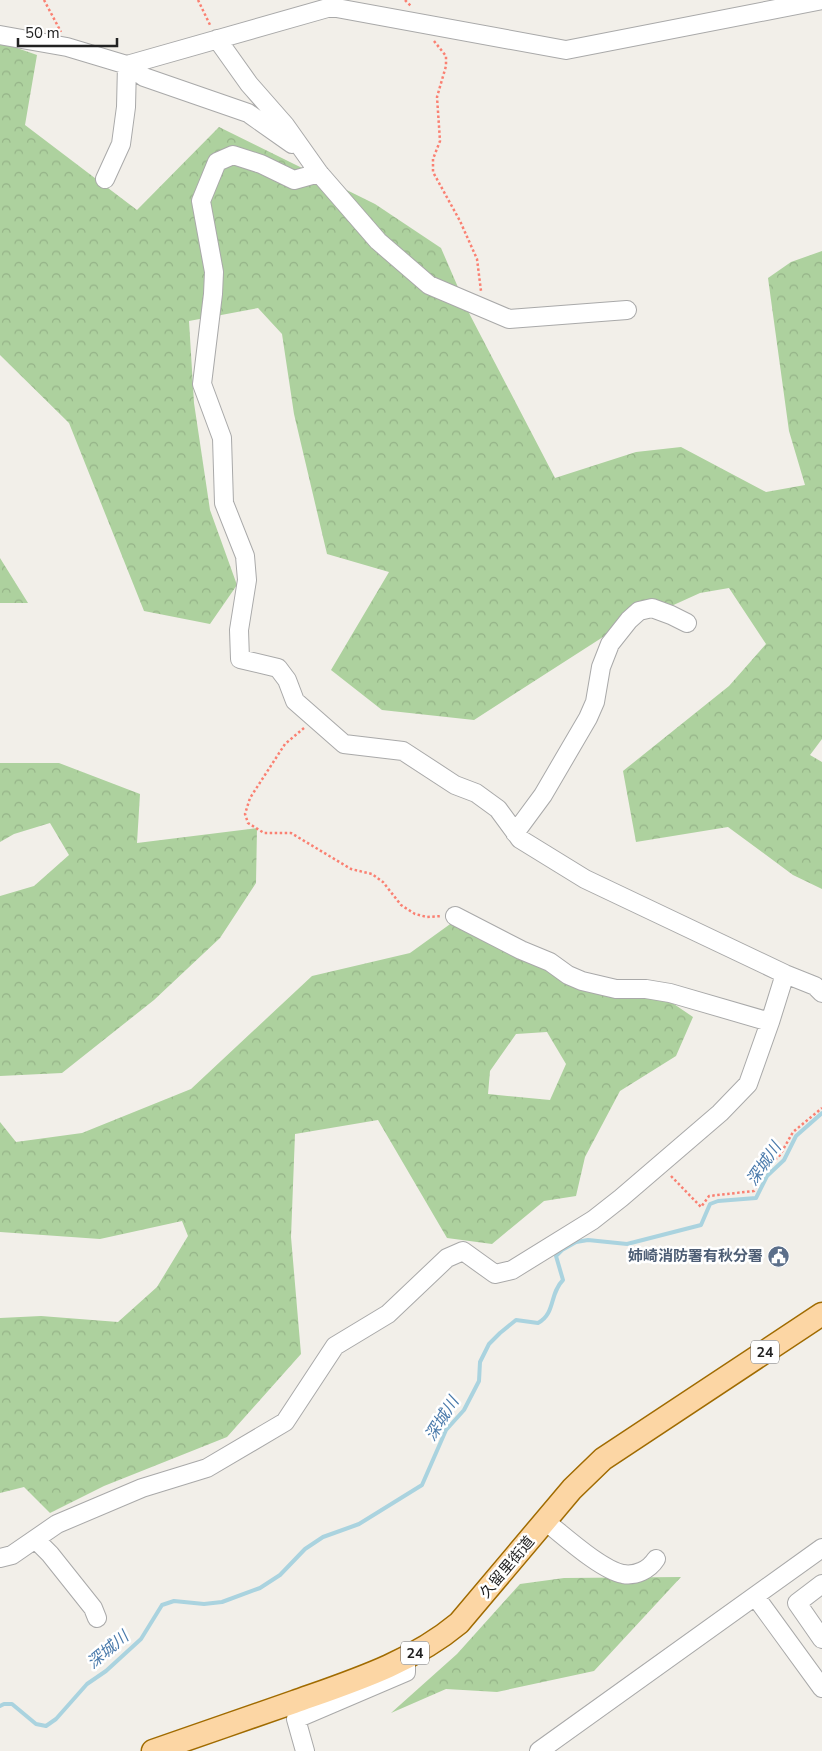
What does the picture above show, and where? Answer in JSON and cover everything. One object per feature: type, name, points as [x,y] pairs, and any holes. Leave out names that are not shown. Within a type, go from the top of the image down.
[{"type":"main road","name":"久留里街道","points":[[153,1751],[370,1675],[406,1659],[442,1637],[459,1623],[577,1484],[603,1459],[822,1314]]},
{"type":"street","points":[[126,65],[331,7],[566,50],[822,0]]},
{"type":"street","points":[[0,35],[67,47],[126,65],[144,77],[248,114],[305,153]]},
{"type":"street","points":[[217,39],[249,84],[285,125],[319,173],[378,241],[429,285],[508,319],[627,310]]},
{"type":"street","points":[[105,179],[122,144],[126,107],[126,65]]},
{"type":"street","points":[[254,117],[269,107]]},
{"type":"street","points":[[319,173],[294,180],[262,164],[233,155],[217,162],[201,202],[214,272],[202,384],[222,438],[224,503],[245,556],[247,580],[239,630],[240,659],[278,668],[287,680],[296,701],[344,744],[403,751],[455,785],[476,793],[498,809],[520,839],[585,879],[785,974],[815,986],[822,993]]},
{"type":"street","points":[[515,833],[543,796],[588,718],[595,702],[601,668],[610,644],[628,620],[640,611],[652,608],[687,623]]},
{"type":"street","points":[[455,916],[521,950],[550,962],[568,975],[582,981],[616,989],[646,989],[670,993],[770,1022]]},
{"type":"street","points":[[0,1558],[12,1555],[57,1524],[142,1488],[207,1468],[285,1422],[335,1346],[388,1314],[447,1258],[463,1251],[495,1274],[512,1270],[592,1220],[621,1198],[720,1113],[748,1084],[785,974]]},
{"type":"street","points":[[545,1521],[607,1567],[622,1574],[636,1574],[651,1568],[656,1560]]},
{"type":"street","points":[[36,1540],[50,1554],[93,1608],[97,1618]]},
{"type":"street","points":[[539,1751],[822,1548]]},
{"type":"street","points":[[822,1584],[797,1603],[822,1639]]},
{"type":"street","points":[[755,1596],[822,1688]]},
{"type":"street","points":[[305,1751],[296,1719],[406,1672],[406,1659]]},
{"type":"path","points":[[44,0],[56,21],[67,47]]},
{"type":"path","points":[[198,0],[217,39]]},
{"type":"path","points":[[404,0],[413,8],[420,23],[446,56],[446,66],[437,97],[440,141],[433,159],[433,172],[460,221],[477,259],[481,293],[470,302]]},
{"type":"path","points":[[315,719],[285,744],[250,798],[245,814],[248,823],[264,833],[291,833],[351,869],[372,874],[382,882],[401,905],[414,914],[426,917],[455,916]]},
{"type":"path","points":[[659,1164],[701,1207],[708,1196],[754,1191],[763,1172],[780,1155],[794,1132],[822,1108]]},
{"type":"green space","points":[[0,42],[37,55],[25,125],[137,210],[219,127],[375,204],[441,248],[470,315],[555,478],[636,452],[681,447],[766,492],[805,485],[789,431],[768,278],[791,262],[822,251],[822,739],[810,755],[822,762],[822,889],[793,875],[728,827],[636,842],[623,771],[729,686],[766,644],[729,588],[700,593],[603,637],[474,720],[382,710],[331,670],[389,572],[327,554],[294,414],[282,334],[258,308],[189,321],[194,403],[210,510],[237,585],[210,624],[144,611],[69,423],[0,355]]},
{"type":"green space","points":[[0,558],[28,603],[0,603]]},
{"type":"green space","points":[[0,763],[59,763],[140,794],[137,843],[257,828],[256,883],[220,938],[154,1000],[62,1073],[0,1076],[0,896],[34,886],[69,855],[50,823],[14,834],[0,842]]},
{"type":"green space","points":[[453,922],[568,982],[668,1000],[693,1017],[676,1056],[620,1091],[585,1157],[576,1196],[544,1201],[492,1244],[447,1238],[378,1120],[295,1134],[291,1237],[301,1354],[227,1437],[104,1486],[50,1513],[24,1487],[0,1493],[0,1318],[41,1316],[118,1322],[157,1287],[188,1236],[182,1221],[100,1239],[0,1232],[0,1122],[16,1142],[82,1133],[191,1089],[312,976],[410,953]],"holes":[[[547,1032],[566,1064],[550,1100],[488,1094],[490,1071],[516,1034]]]},
{"type":"green space","points":[[681,1577],[594,1671],[497,1692],[446,1689],[391,1713],[457,1654],[520,1584],[564,1578]]},
{"type":"waterway","name":"深城川","points":[[0,1706],[12,1704],[36,1724],[46,1726],[56,1719],[87,1684],[106,1671],[141,1639],[162,1605],[174,1601],[204,1604],[222,1602],[260,1588],[280,1575],[305,1549],[323,1537],[359,1524],[422,1485],[446,1430],[464,1410],[479,1381],[480,1362],[489,1344],[516,1320],[538,1323],[548,1314],[556,1291],[563,1280],[556,1256],[562,1250],[576,1242],[588,1240],[627,1244],[701,1225],[710,1204],[718,1201],[756,1198],[767,1176],[784,1160],[796,1136],[822,1113]]},
{"type":"place","name":"姉崎消防署有秋分署","points":[[779,1256]]}]
